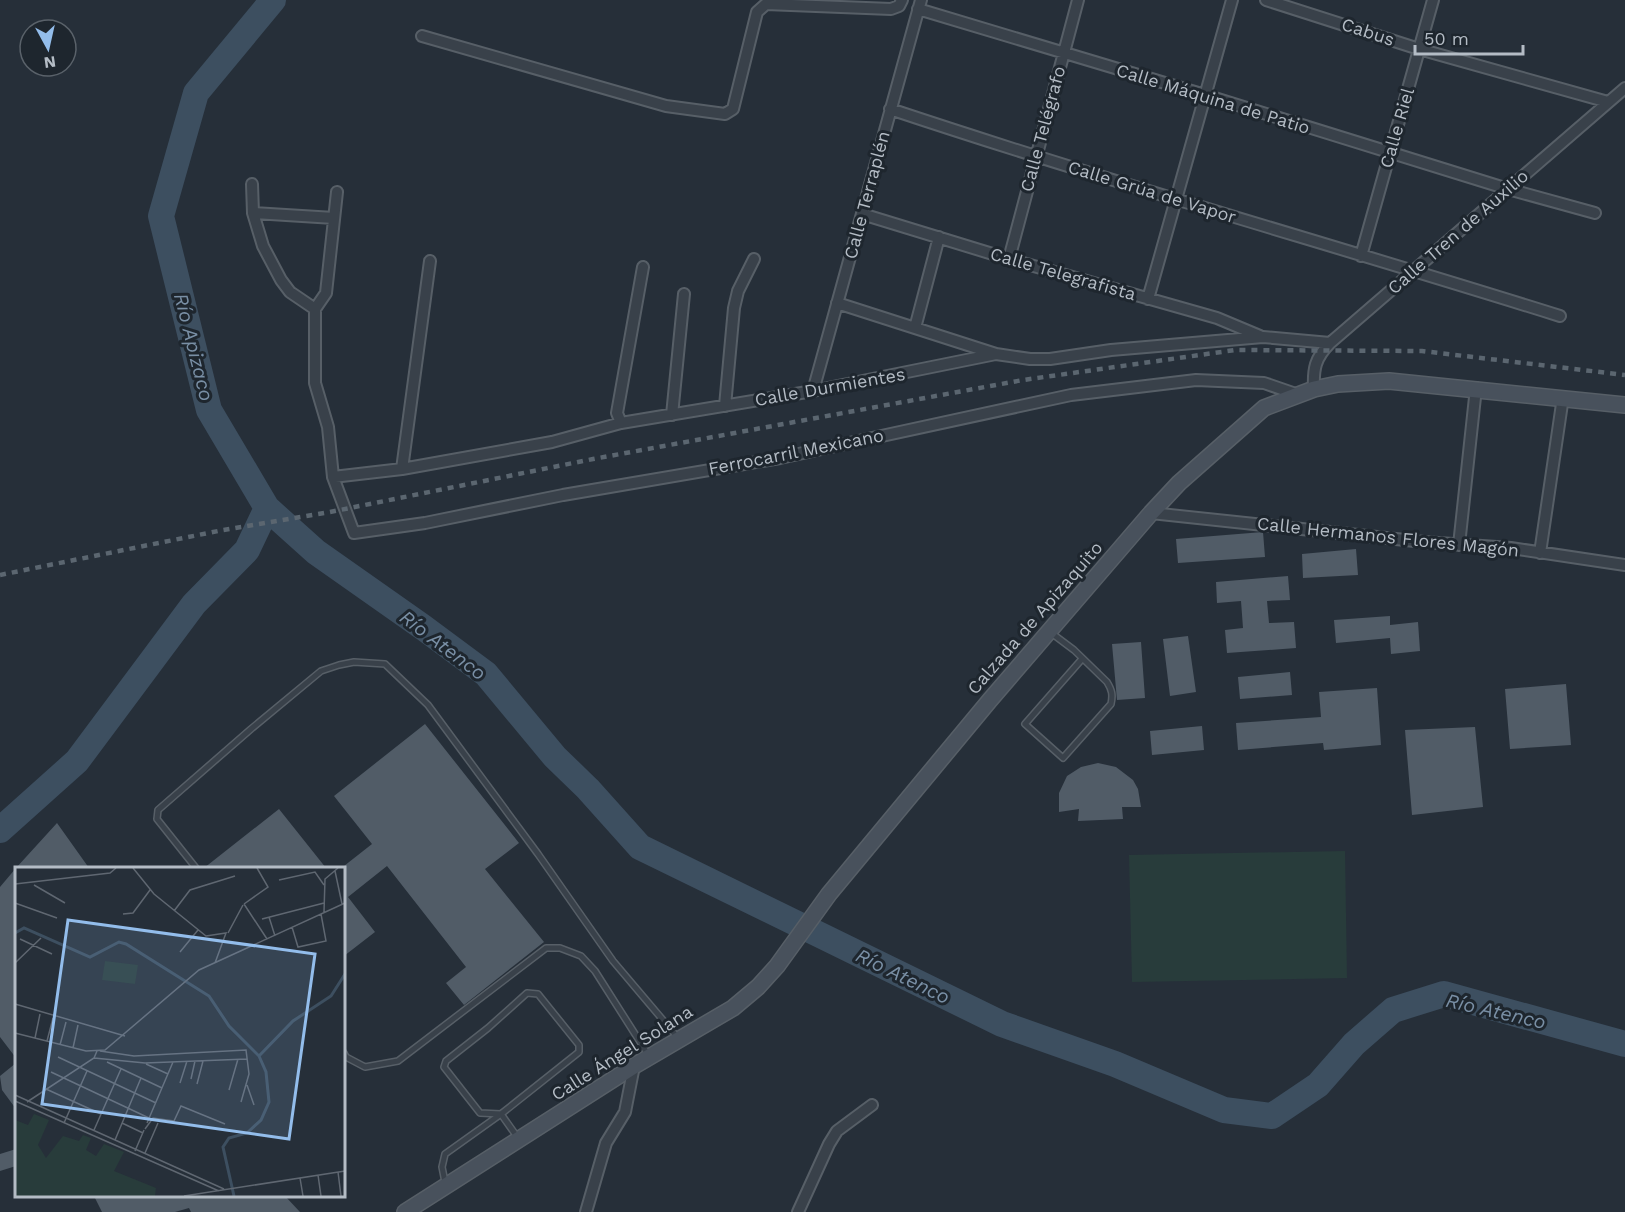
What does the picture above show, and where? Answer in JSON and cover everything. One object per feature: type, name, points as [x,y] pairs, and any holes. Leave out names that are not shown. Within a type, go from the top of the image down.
[{"type":"main road","name":"Calzada de Apizaquito","points":[[829,894],[1151,513],[1179,483],[1264,408],[1314,389],[1338,384],[1389,381],[1476,388],[1625,405]]},
{"type":"main road","name":"Calle Ángel Solana","points":[[405,1212],[634,1066],[733,1008],[758,987],[777,966],[829,894]]},
{"type":"street","points":[[422,36],[666,106],[725,114],[733,109],[757,12],[766,4],[891,9],[899,6],[902,0]]},
{"type":"street","name":"Calle Telégrafo","points":[[1009,259],[1078,0]]},
{"type":"street","points":[[1148,299],[1232,0]]},
{"type":"street","name":"Cabus","points":[[1266,0],[1419,49],[1608,102]]},
{"type":"street","name":"Calle Riel","points":[[1361,255],[1432,0]]},
{"type":"street","name":"Calle Máquina de Patio","points":[[919,4],[1063,54],[1594,213]]},
{"type":"street","name":"Calle Terraplén","points":[[813,391],[919,4]]},
{"type":"street","name":"Calle Tren de Auxilio","points":[[1314,389],[1313,369],[1322,350],[1625,88]]},
{"type":"street","name":"Calle Grúa de Vapor","points":[[890,110],[1036,158],[1560,316]]},
{"type":"street","points":[[252,184],[253,213],[263,246],[290,292],[315,309],[326,293],[337,192]]},
{"type":"street","points":[[253,213],[334,218]]},
{"type":"street","name":"Calle Telegrafista","points":[[862,214],[1009,259],[1217,318],[1263,337]]},
{"type":"street","points":[[915,328],[939,237]]},
{"type":"street","points":[[725,406],[734,308],[738,291],[754,259]]},
{"type":"street","points":[[402,469],[429,261]]},
{"type":"street","points":[[621,423],[617,413],[643,267]]},
{"type":"street","points":[[672,415],[684,294]]},
{"type":"street","points":[[837,303],[996,354]]},
{"type":"street","name":"Ferrocarril Mexicano","points":[[315,309],[315,383],[328,427],[333,477],[354,533],[780,458],[1071,395],[1196,380],[1264,383],[1296,394]]},
{"type":"street","name":"Calle Durmientes","points":[[333,477],[402,469],[552,442],[621,423],[813,391],[996,354],[1030,360],[1050,359],[1111,350],[1263,337],[1330,343]]},
{"type":"street","points":[[1459,544],[1476,388]]},
{"type":"street","points":[[1540,553],[1563,398]]},
{"type":"street","name":"Calle Hermanos Flores Magón","points":[[1151,513],[1459,544],[1625,565]]},
{"type":"street","points":[[586,1212],[606,1143],[625,1112],[634,1066]]},
{"type":"street","points":[[798,1212],[837,1131],[872,1105]]},
{"type":"lane","points":[[1049,631],[1074,650],[1112,688],[1111,704],[1064,758],[1025,724],[1082,659]]},
{"type":"lane","points":[[195,867],[157,819],[158,810],[321,671],[354,662],[385,664],[428,705],[538,854],[613,961],[680,1039]]},
{"type":"lane","points":[[345,1055],[365,1067],[398,1061],[546,948],[560,948],[581,956],[595,971],[650,1057]]},
{"type":"lane","points":[[446,1186],[442,1167],[445,1154],[501,1114],[579,1052],[579,1045],[538,994],[532,992],[527,993],[446,1061],[444,1067],[480,1113],[501,1114]]},
{"type":"lane","points":[[501,1114],[519,1140]]},
{"type":"green space","points":[[1345,851],[1347,978],[1132,982],[1129,855]]},
{"type":"building","points":[[1263,532],[1265,557],[1178,563],[1176,539]]},
{"type":"building","points":[[1356,549],[1358,575],[1303,578],[1302,554]]},
{"type":"building","points":[[1288,576],[1290,600],[1267,601],[1269,623],[1294,622],[1296,648],[1227,653],[1225,630],[1243,628],[1241,601],[1217,603],[1216,582]]},
{"type":"building","points":[[1390,616],[1390,625],[1418,622],[1420,651],[1391,654],[1390,638],[1336,643],[1334,620]]},
{"type":"building","points":[[1188,636],[1196,692],[1170,696],[1163,639]]},
{"type":"building","points":[[1141,642],[1145,698],[1117,700],[1112,644]]},
{"type":"building","points":[[1290,672],[1292,695],[1240,699],[1238,677]]},
{"type":"building","points":[[1566,684],[1571,745],[1510,749],[1505,689]]},
{"type":"building","points":[[1377,688],[1381,745],[1324,750],[1323,743],[1238,750],[1236,723],[1321,717],[1319,692]]},
{"type":"building","points":[[425,724],[519,843],[485,869],[544,942],[464,1005],[446,983],[466,967],[387,866],[348,897],[375,932],[345,955],[344,866],[372,844],[334,796]]},
{"type":"building","points":[[1202,726],[1204,750],[1152,755],[1150,731]]},
{"type":"building","points":[[1475,727],[1483,807],[1412,815],[1405,730]]},
{"type":"building","points":[[1098,763],[1116,767],[1133,780],[1138,789],[1141,807],[1122,807],[1123,819],[1078,821],[1079,809],[1059,812],[1059,793],[1067,776],[1081,767]]},
{"type":"building","points":[[279,809],[325,867],[205,867]]},
{"type":"building","points":[[57,823],[88,867],[17,867]]},
{"type":"building","points":[[15,869],[15,1057],[0,1037],[0,887]]},
{"type":"building","points":[[15,1064],[15,1108],[2,1090],[0,1076]]},
{"type":"building","points":[[15,1149],[15,1166],[0,1171],[0,1154]]},
{"type":"building","points":[[94,1197],[286,1197],[300,1212],[191,1212],[189,1208],[175,1212],[102,1212]]},
{"type":"waterway","name":"Río Atenco","points":[[273,0],[196,93],[161,216],[209,410],[267,508],[316,552],[486,674],[555,757],[588,789],[640,847],[1002,1024],[1115,1064],[1224,1110],[1272,1116],[1318,1085],[1354,1044],[1393,1010],[1444,994],[1625,1044]]},
{"type":"waterway","name":"Río Apizaco","points":[[0,830],[77,761],[194,604],[247,550],[267,508]]},
{"type":"railway","points":[[0,575],[593,459],[1023,380],[1235,350],[1422,351],[1625,375]]}]
